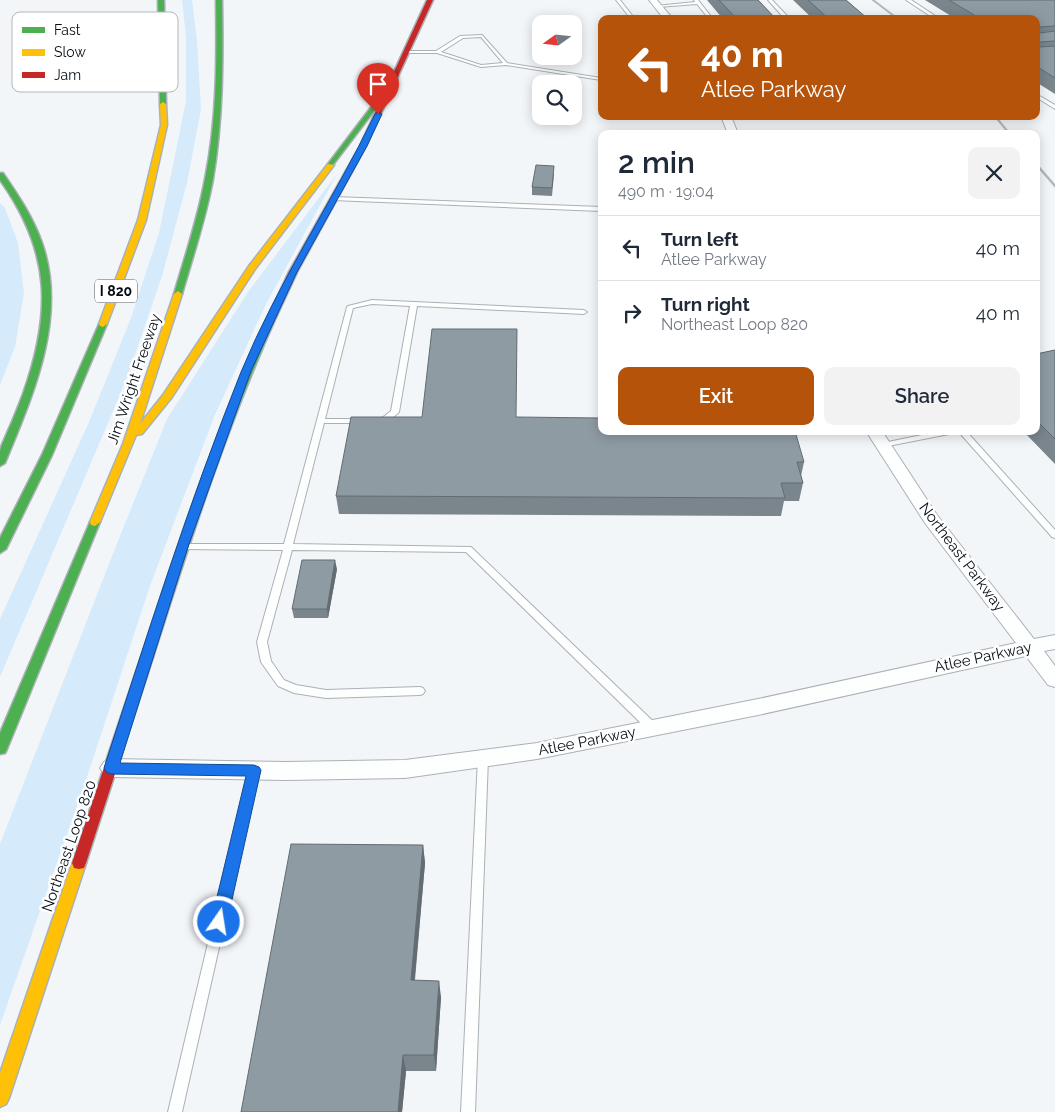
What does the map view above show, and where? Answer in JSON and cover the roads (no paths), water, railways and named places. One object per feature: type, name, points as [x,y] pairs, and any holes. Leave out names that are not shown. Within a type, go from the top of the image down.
[{"type":"main road","name":"Jim Wright Freeway","points":[[0,749],[128,444],[175,306],[209,181],[216,130],[220,47],[219,0]]},
{"type":"main road","name":"Northeast Loop 820","points":[[0,1098],[111,768],[182,547],[246,371],[293,272],[363,146],[431,0]]},
{"type":"main road","points":[[128,444],[167,397],[252,268],[393,82]]},
{"type":"main road","name":"I 820","points":[[0,549],[47,455],[109,311],[142,220],[164,125],[163,92]]},
{"type":"main road","points":[[0,175],[26,212],[39,241],[45,262],[47,286],[42,352],[27,400],[0,463]]},
{"type":"street","points":[[656,3],[666,15]]},
{"type":"street","name":"Northeast Parkway","points":[[878,438],[931,519],[1055,680]]},
{"type":"street","name":"Atlee Parkway","points":[[111,768],[254,770],[405,769],[537,750],[653,728],[1055,642]]},
{"type":"lane","points":[[618,0],[630,15]]},
{"type":"lane","points":[[770,0],[784,15]]},
{"type":"lane","points":[[908,0],[932,15]]},
{"type":"lane","points":[[656,3],[697,2],[708,15]]},
{"type":"lane","points":[[437,52],[462,37],[482,36],[506,64]]},
{"type":"lane","points":[[407,52],[437,52],[481,66],[506,64],[598,79]]},
{"type":"lane","points":[[1040,98],[1055,107]]},
{"type":"lane","points":[[334,199],[598,209]]},
{"type":"lane","points":[[420,691],[326,694],[294,689],[281,683],[266,662],[262,642],[350,307],[372,302],[584,312]]},
{"type":"lane","points":[[321,421],[384,420],[395,412],[414,304]]},
{"type":"lane","points":[[878,438],[911,435]]},
{"type":"lane","points":[[966,435],[1055,535]]},
{"type":"lane","points":[[182,547],[468,549],[653,728]]},
{"type":"lane","points":[[468,1112],[483,758]]},
{"type":"lane","points":[[175,1112],[254,770]]},
{"type":"railway","points":[[873,0],[893,15]]},
{"type":"railway","points":[[998,120],[1006,130]]},
{"type":"railway","points":[[1040,169],[1055,186]]}]
